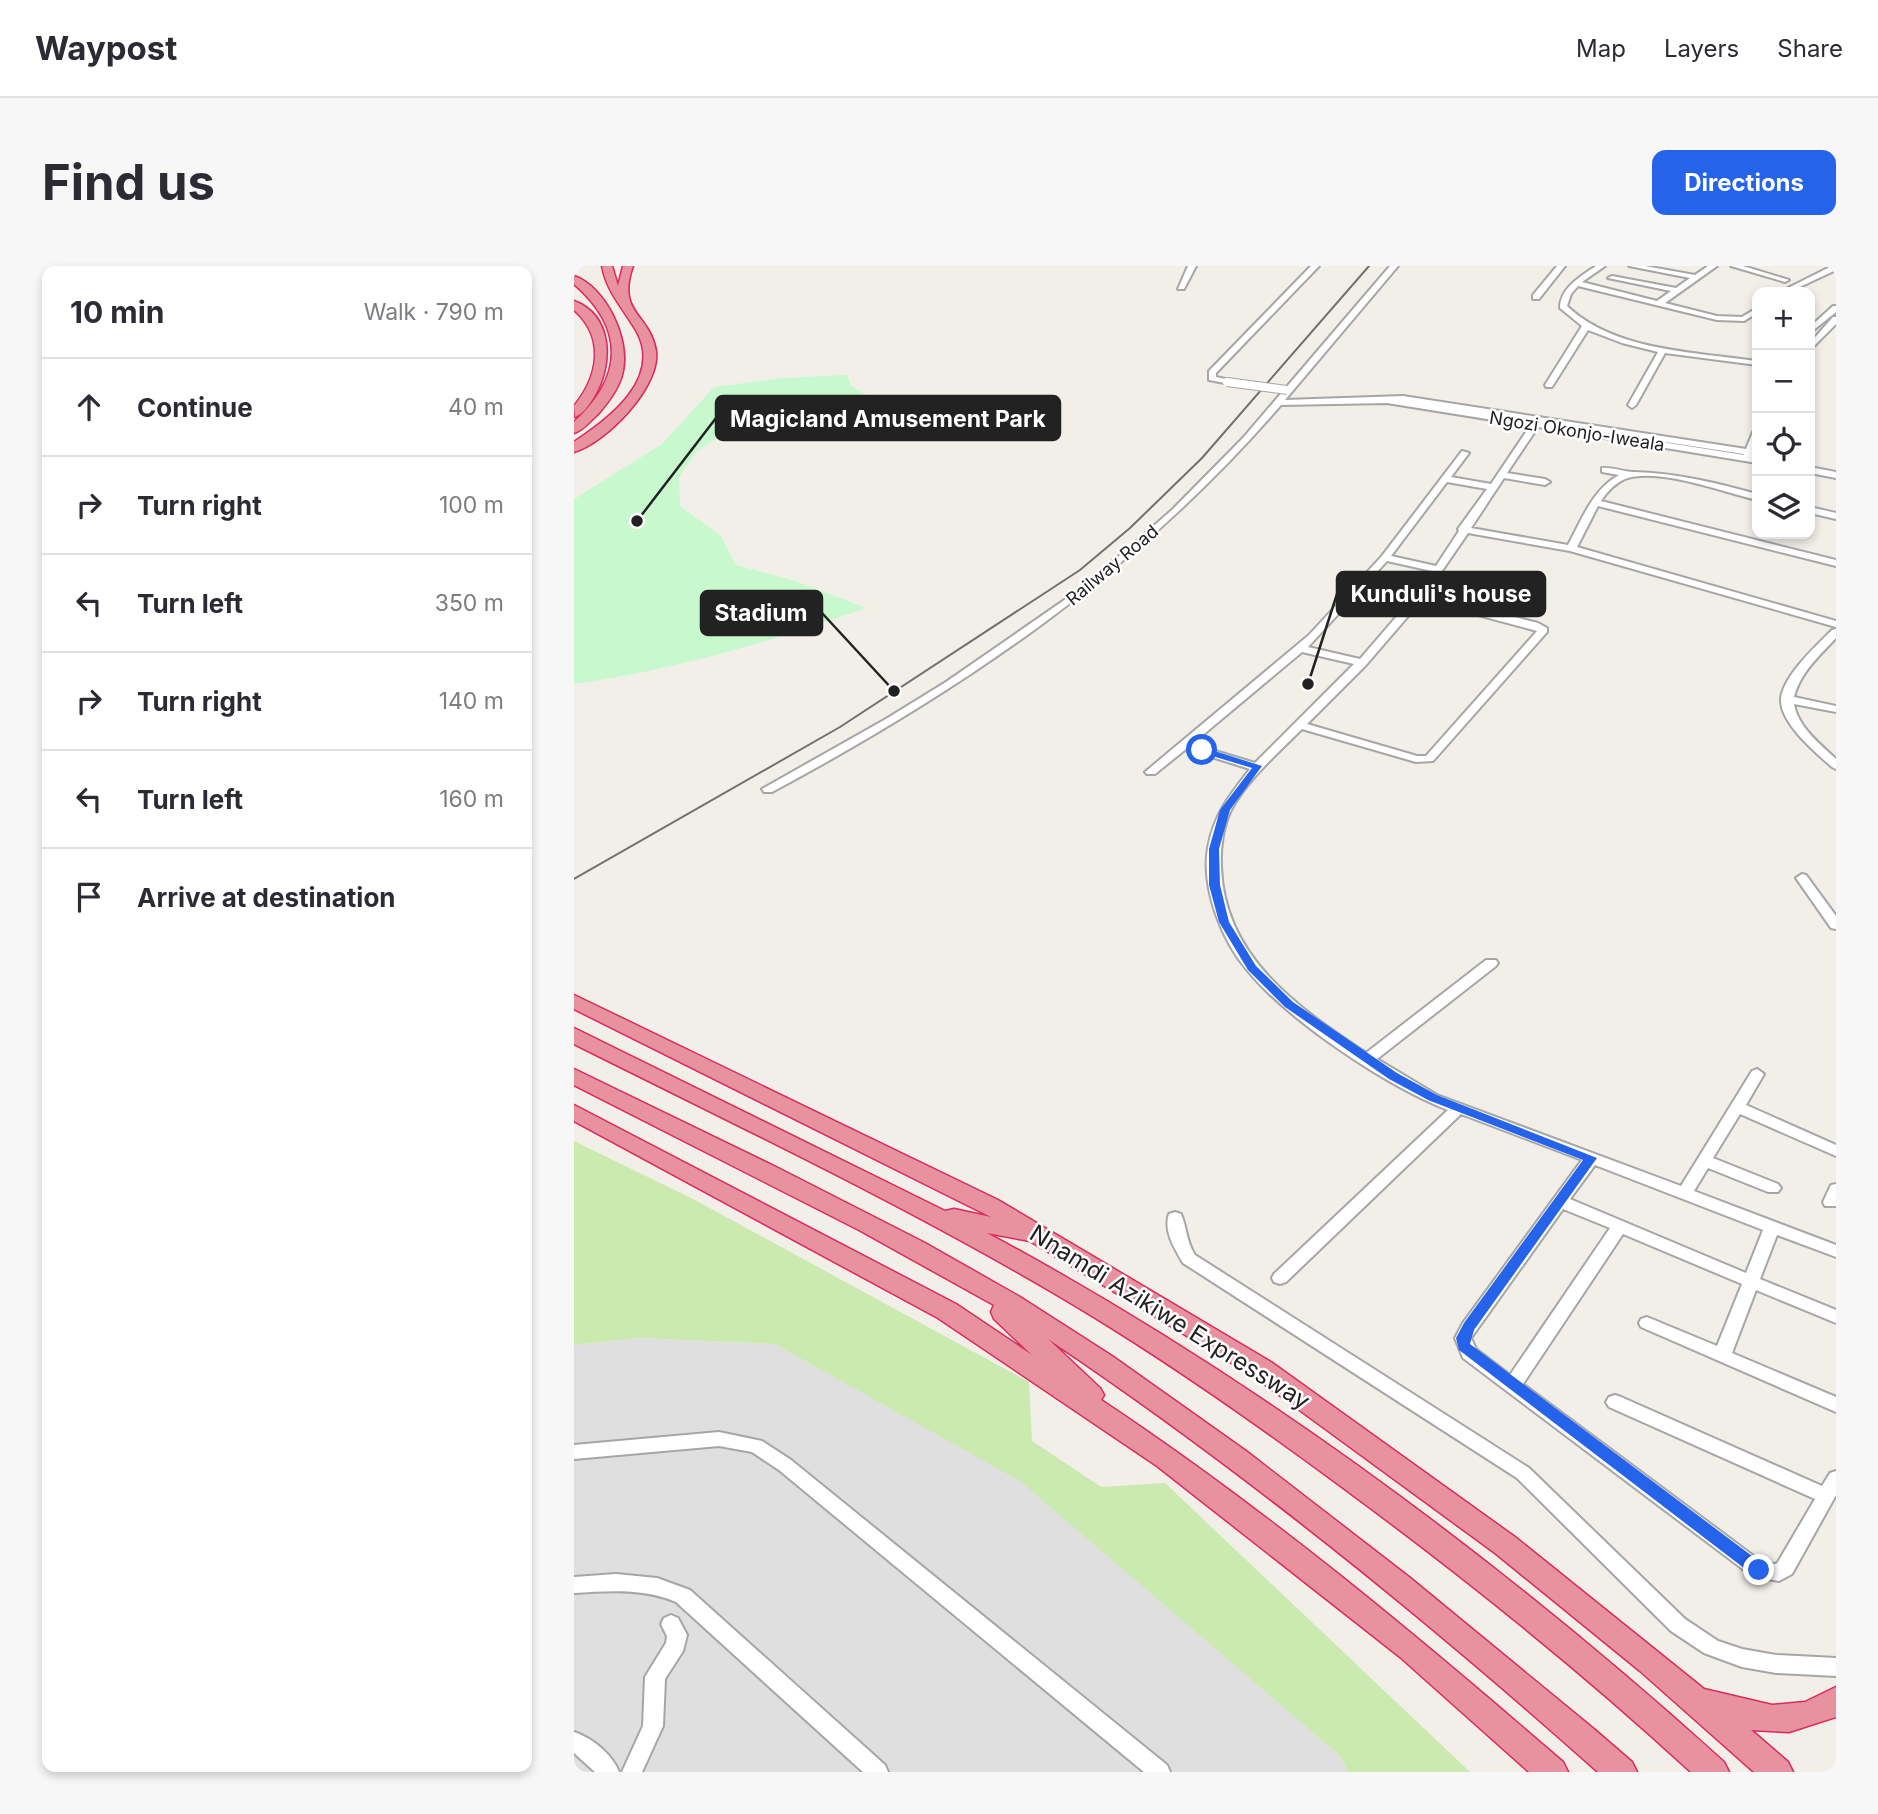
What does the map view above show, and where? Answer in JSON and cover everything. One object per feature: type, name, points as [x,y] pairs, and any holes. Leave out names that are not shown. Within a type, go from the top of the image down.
[{"type":"highway","points":[[574,448],[609,423],[628,404],[648,371],[648,343],[611,284],[607,266]]},
{"type":"highway","points":[[623,306],[624,276],[628,266]]},
{"type":"highway","points":[[574,279],[596,299],[609,321],[620,364],[606,397],[574,429]]},
{"type":"highway","points":[[574,296],[609,321]]},
{"type":"highway","points":[[574,304],[597,329],[604,359]]},
{"type":"highway","points":[[574,416],[592,391],[604,359],[616,340]]},
{"type":"highway","points":[[574,416],[606,397]]},
{"type":"highway","name":"Nnamdi Azikiwe Expressway","points":[[574,1001],[889,1154],[1050,1241],[1262,1369],[1505,1545],[1690,1696],[1777,1772]]},
{"type":"highway","name":"Nnamdi Azikiwe Expressway","points":[[574,1035],[925,1210],[1068,1289],[1208,1375],[1463,1560],[1568,1645],[1713,1772]]},
{"type":"highway","points":[[574,1076],[965,1277],[1218,1443],[1530,1691],[1621,1772]]},
{"type":"highway","points":[[574,1112],[947,1311],[1137,1437],[1252,1522],[1410,1648],[1552,1772]]},
{"type":"highway","points":[[925,1210],[1050,1241]]},
{"type":"highway","points":[[965,1277],[1137,1437]]},
{"type":"highway","points":[[1690,1696],[1726,1711],[1763,1719],[1803,1718],[1822,1712],[1836,1701]]},
{"type":"street","points":[[1181,286],[1192,266]]},
{"type":"street","points":[[1287,390],[1212,379],[1212,373],[1315,266]]},
{"type":"street","name":"Railway Road","points":[[768,789],[846,750],[1049,617],[1164,522],[1224,463],[1394,266]]},
{"type":"street","points":[[1536,297],[1561,266]]},
{"type":"street","points":[[1601,266],[1577,283],[1564,297],[1563,306],[1569,315],[1586,327],[1608,336],[1664,349],[1752,362]]},
{"type":"street","points":[[1633,266],[1694,277]]},
{"type":"street","points":[[1659,303],[1713,266]]},
{"type":"street","points":[[1735,266],[1785,279]]},
{"type":"street","points":[[1794,287],[1836,267]]},
{"type":"street","points":[[1612,278],[1677,290]]},
{"type":"street","points":[[1577,283],[1732,320],[1752,313]]},
{"type":"street","points":[[1815,341],[1833,317],[1836,308]]},
{"type":"street","points":[[1815,328],[1833,317]]},
{"type":"street","points":[[1549,385],[1586,327]]},
{"type":"street","points":[[1632,405],[1664,349]]},
{"type":"street","name":"Ngozi Okonjo-Iweala","points":[[1276,403],[1397,401],[1752,455]]},
{"type":"street","points":[[1537,423],[1420,596],[1362,663],[1258,766],[1225,810],[1214,849],[1215,885],[1224,922],[1252,968],[1289,1004],[1367,1060],[1432,1098],[1836,1251]]},
{"type":"street","points":[[1151,772],[1299,648],[1385,558],[1465,453]]},
{"type":"street","points":[[1815,464],[1836,468]]},
{"type":"street","points":[[1605,470],[1666,476],[1752,496]]},
{"type":"street","points":[[1815,471],[1836,475]]},
{"type":"street","points":[[1500,475],[1545,482]]},
{"type":"street","points":[[1572,548],[1611,482],[1636,475]]},
{"type":"street","points":[[1445,480],[1491,488]]},
{"type":"street","points":[[1597,503],[1836,563]]},
{"type":"street","points":[[1815,511],[1836,516]]},
{"type":"street","points":[[1463,529],[1572,548],[1836,624]]},
{"type":"street","points":[[1385,558],[1437,569]]},
{"type":"street","points":[[1300,725],[1416,759],[1429,760],[1543,630],[1534,625],[1420,596]]},
{"type":"street","points":[[1836,632],[1794,677],[1787,699],[1794,724],[1836,765]]},
{"type":"street","points":[[1299,648],[1362,663]]},
{"type":"street","points":[[1787,699],[1836,709]]},
{"type":"street","points":[[1185,745],[1258,766]]},
{"type":"street","points":[[1802,878],[1836,925]]},
{"type":"street","points":[[1367,1060],[1491,963]]},
{"type":"street","points":[[1684,1194],[1757,1074]]},
{"type":"street","points":[[1737,1107],[1836,1152]]},
{"type":"street","points":[[1280,1278],[1459,1108]]},
{"type":"street","points":[[1591,1158],[1463,1338],[1469,1353],[1759,1570],[1779,1573],[1785,1568],[1836,1478]]},
{"type":"street","points":[[1705,1161],[1773,1188]]},
{"type":"street","points":[[1562,1202],[1836,1317]]},
{"type":"street","points":[[1175,1218],[1179,1243],[1189,1259],[1524,1473],[1678,1625],[1711,1647],[1742,1658],[1776,1664],[1836,1667]]},
{"type":"street","points":[[1512,1386],[1619,1226]]},
{"type":"street","points":[[1722,1356],[1772,1228]]},
{"type":"street","points":[[1647,1323],[1836,1405]]},
{"type":"street","points":[[1615,1402],[1826,1496]]},
{"type":"street","points":[[574,1452],[719,1439],[755,1446],[785,1465],[1160,1772]]},
{"type":"street","points":[[574,1585],[645,1583],[664,1587],[683,1596],[878,1772]]},
{"type":"street","points":[[632,1772],[653,1726],[655,1677],[676,1645],[677,1635],[671,1624]]},
{"type":"street","points":[[574,1741],[589,1751],[609,1772]]},
{"type":"shaded area","points":[[639,1338],[775,1344],[1020,1480],[1339,1755],[1348,1772],[574,1772],[574,1345]]},
{"type":"green space","points":[[848,376],[850,385],[874,400],[831,403],[799,412],[753,419],[732,428],[697,451],[679,477],[680,506],[721,536],[736,565],[795,581],[866,608],[722,654],[574,684],[574,499],[662,444],[714,387],[783,378]]},
{"type":"green space","points":[[574,1141],[693,1199],[1029,1382],[1032,1441],[1101,1487],[1165,1483],[1470,1772],[1348,1772],[1339,1755],[1020,1481],[775,1344],[639,1338],[574,1345]]},
{"type":"tram line","points":[[574,879],[840,727],[1080,570],[1130,528],[1202,458],[1369,266]]},
{"type":"place","name":"Magicland Amusement Park","points":[[637,521]]},
{"type":"place","name":"Kunduli's house","points":[[1308,684]]},
{"type":"place","name":"Stadium","points":[[894,691]]},
{"type":"route","points":[[1202,750],[1258,766],[1225,810],[1214,849],[1215,885],[1224,922],[1252,968],[1289,1004],[1359,1055],[1432,1098],[1591,1158],[1562,1202],[1469,1327],[1463,1338],[1464,1346],[1469,1353],[1759,1570]]}]
